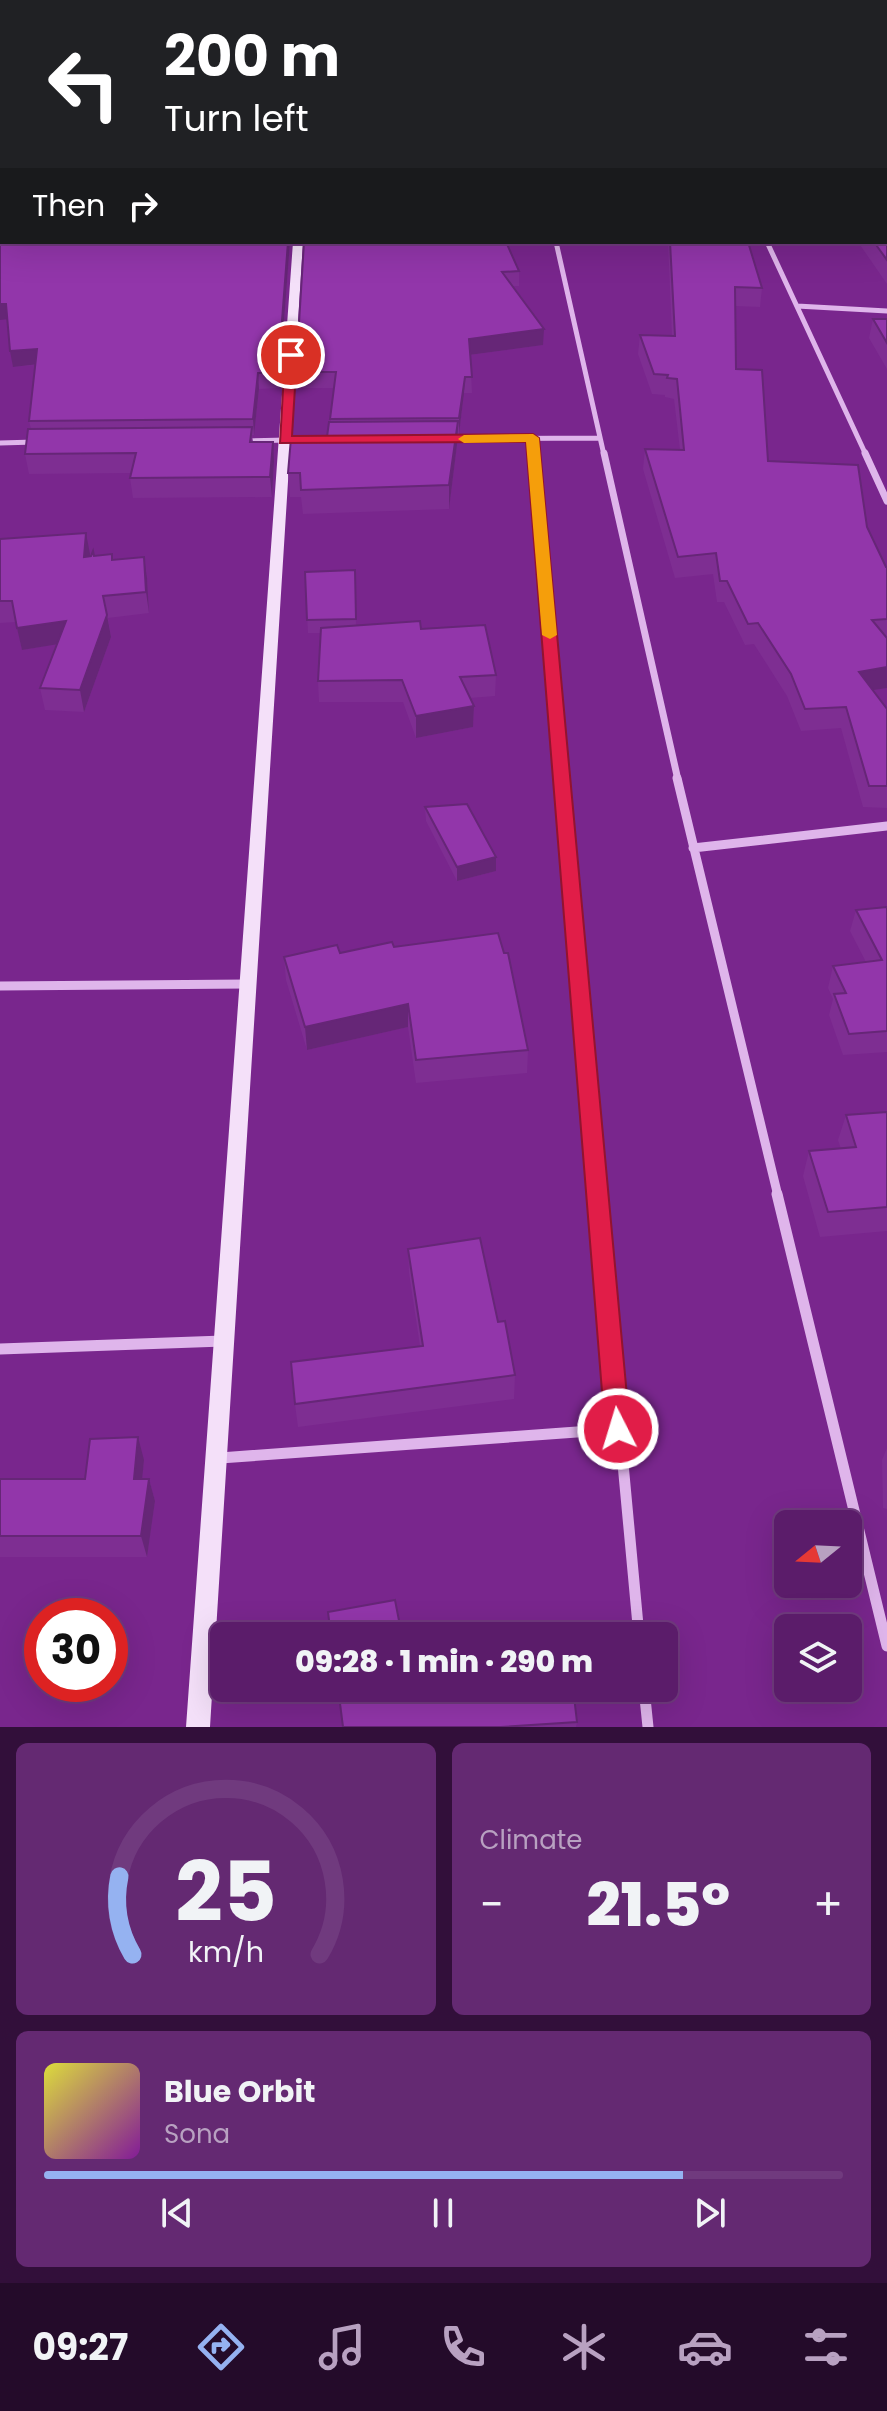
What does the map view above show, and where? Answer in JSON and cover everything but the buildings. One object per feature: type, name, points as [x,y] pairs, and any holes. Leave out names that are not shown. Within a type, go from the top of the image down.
[{"type":"street","points":[[198,1727],[248,984],[292,440],[298,244]]},
{"type":"street","points":[[556,244],[693,848],[887,1646]]},
{"type":"street","points":[[768,244],[887,501]]},
{"type":"street","points":[[797,306],[887,311]]},
{"type":"street","points":[[533,438],[618,1429],[638,1622]]},
{"type":"street","points":[[440,439],[600,438]]},
{"type":"street","points":[[237,441],[292,440]]},
{"type":"street","points":[[0,443],[47,442]]},
{"type":"street","points":[[693,848],[887,826]]},
{"type":"street","points":[[0,986],[248,984]]},
{"type":"street","points":[[0,1349],[224,1341]]},
{"type":"street","points":[[216,1458],[618,1429]]},
{"type":"street","points":[[645,1702],[648,1727]]},
{"type":"slow traffic","points":[[464,439],[533,438],[550,635]]},
{"type":"route","points":[[291,355],[285,440],[533,438],[618,1429]]}]
